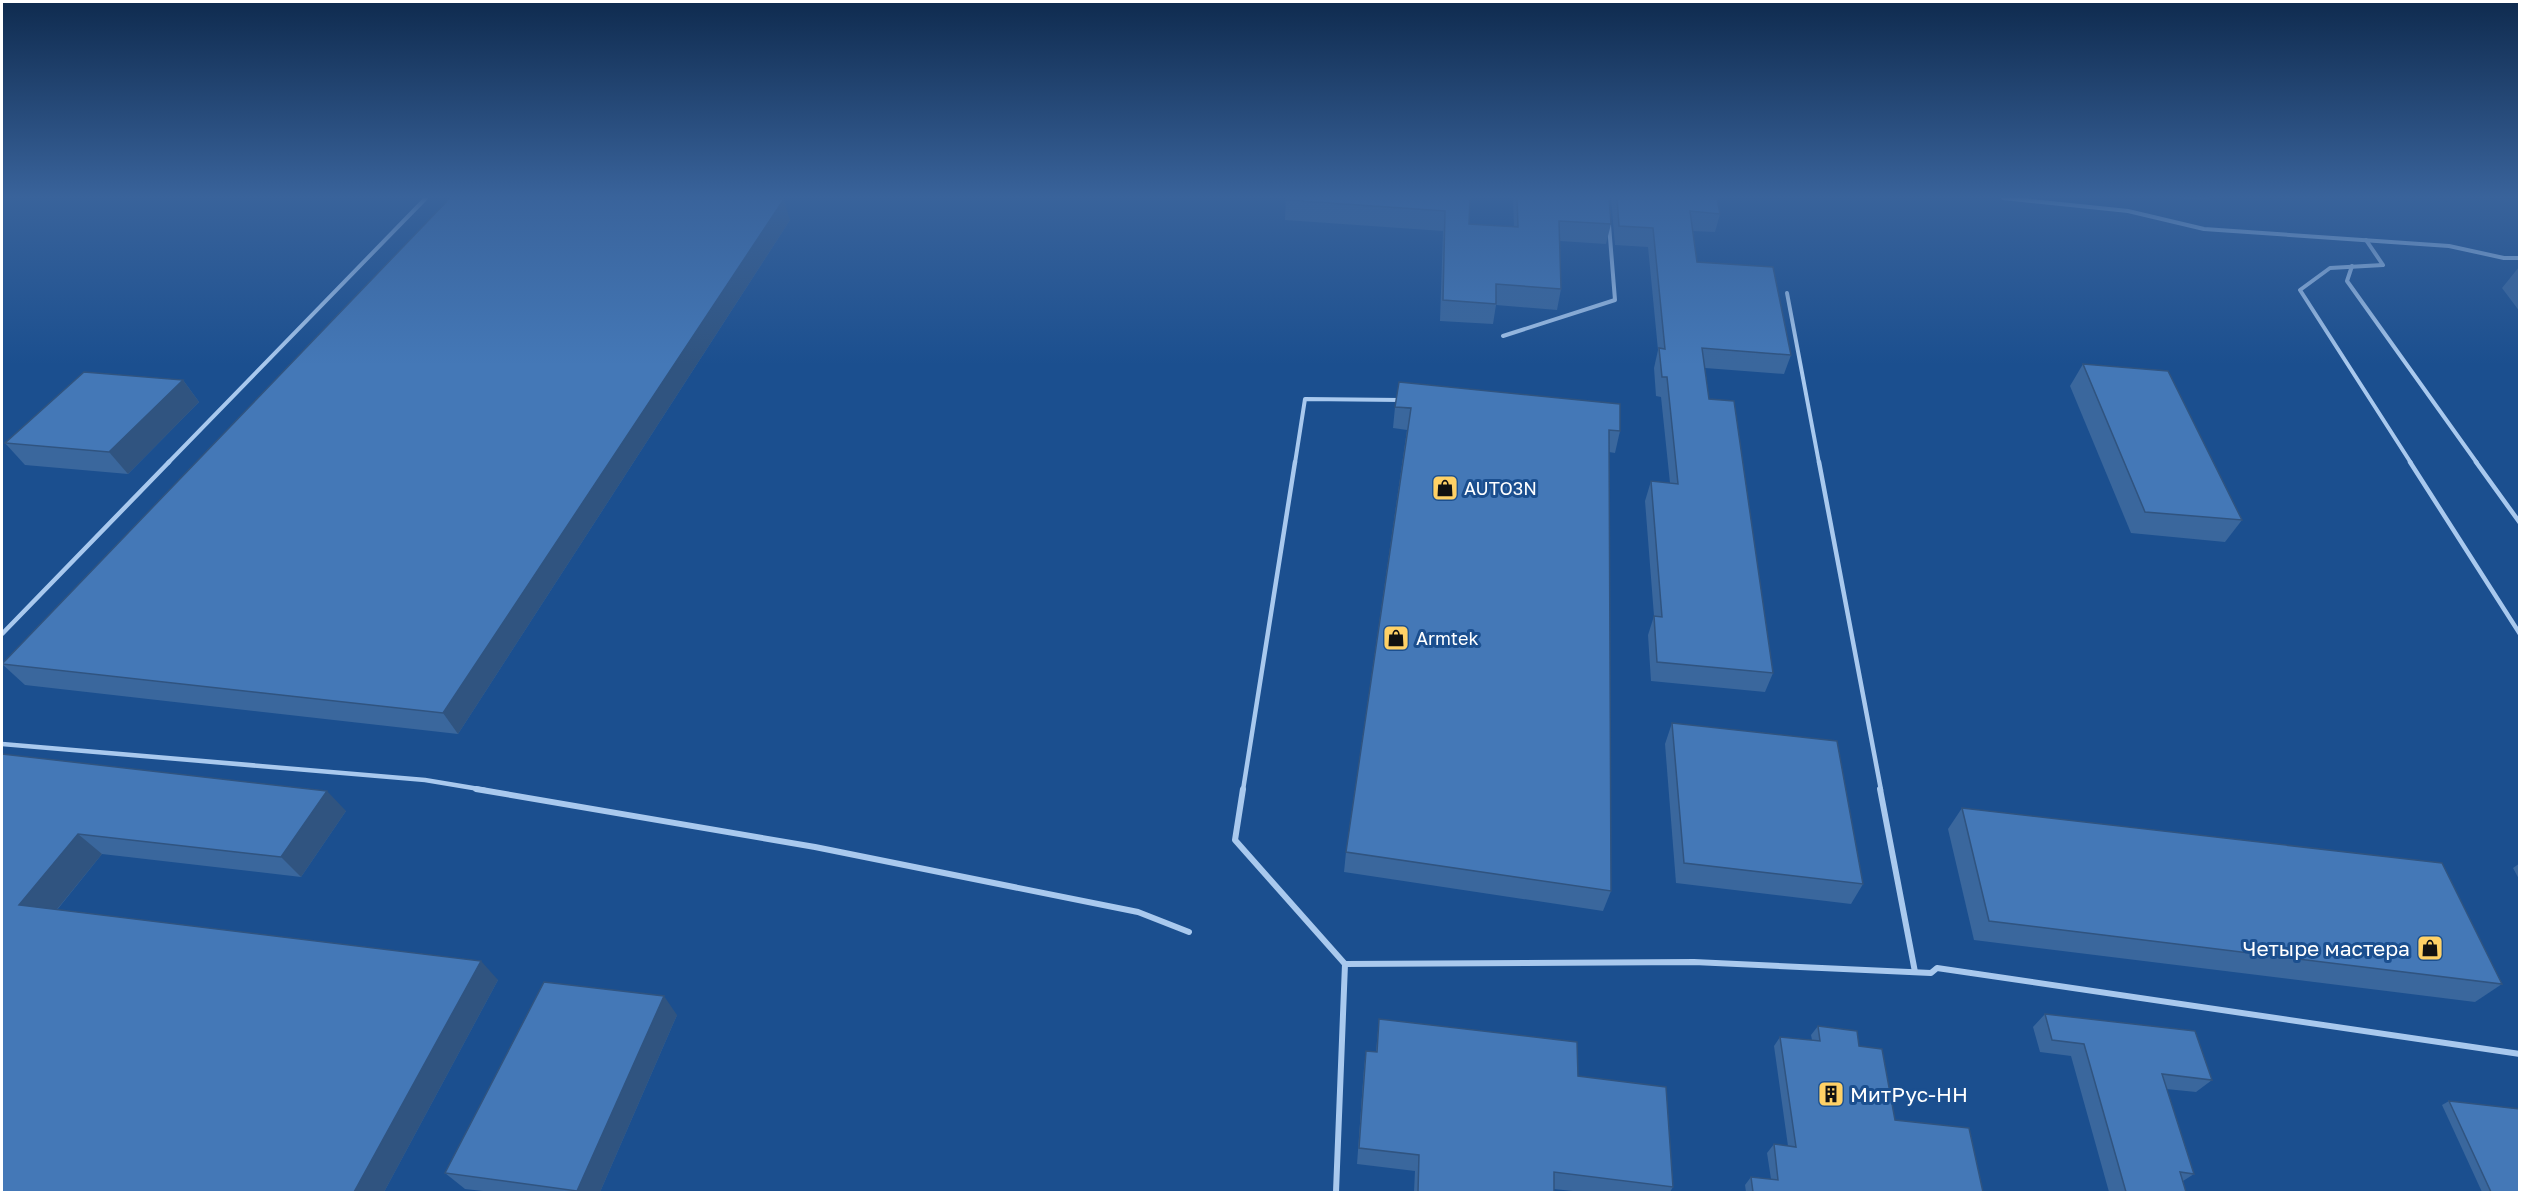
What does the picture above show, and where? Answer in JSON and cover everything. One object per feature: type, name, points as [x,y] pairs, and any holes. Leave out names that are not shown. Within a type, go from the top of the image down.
[{"type":"lane","points":[[2,634],[372,254]]},
{"type":"lane","points":[[1503,336],[1615,300],[1611,254]]},
{"type":"lane","points":[[2375,254],[2383,265],[2330,268],[2300,290],[2520,634]]},
{"type":"lane","points":[[2484,254],[2504,258],[2520,258]]},
{"type":"lane","points":[[2352,266],[2347,281],[2520,523]]},
{"type":"lane","points":[[1786,293],[1914,972]]},
{"type":"lane","points":[[1336,1192],[1345,964],[1236,840],[1305,399],[1404,400]]},
{"type":"lane","points":[[2,744],[425,780],[827,849],[1138,912],[1189,932]]},
{"type":"lane","points":[[1345,964],[1694,962],[1931,973],[1937,968],[2520,1054]]},
{"type":"building","points":[[396,254],[748,254],[443,713],[2,664]]},
{"type":"building","points":[[1444,254],[1560,254],[1561,289],[1496,284],[1496,304],[1443,300]]},
{"type":"building","points":[[1656,254],[1696,254],[1697,262],[1773,267],[1791,355],[1702,348],[1709,399],[1734,401],[1773,673],[1657,662],[1654,616],[1662,617],[1651,481],[1678,484],[1667,377],[1662,377],[1659,348],[1665,349]]},
{"type":"building","points":[[2083,364],[2168,371],[2242,520],[2145,512]]},
{"type":"building","points":[[84,372],[183,380],[109,452],[5,443]]},
{"type":"building","points":[[1399,382],[1620,404],[1620,431],[1609,430],[1611,891],[1346,852],[1411,408],[1395,407]]},
{"type":"building","points":[[1672,723],[1837,741],[1863,884],[1684,863]]},
{"type":"building","points":[[2,754],[327,791],[281,857],[78,834],[19,905],[481,961],[354,1192],[2,1192]]},
{"type":"building","points":[[1962,808],[2442,863],[2502,984],[1989,921]]},
{"type":"building","points":[[544,982],[664,996],[577,1191],[445,1173]]},
{"type":"building","points":[[2045,1014],[2195,1031],[2212,1080],[2162,1074],[2194,1174],[2180,1172],[2186,1192],[2126,1192],[2084,1044],[2052,1040]]},
{"type":"building","points":[[1379,1019],[1577,1042],[1578,1076],[1666,1087],[1673,1187],[1554,1172],[1554,1192],[1418,1192],[1419,1155],[1359,1148],[1366,1051],[1377,1052]]},
{"type":"building","name":"МитРус-НН","points":[[1818,1026],[1857,1031],[1859,1046],[1882,1049],[1895,1120],[1969,1128],[1983,1192],[1753,1192],[1751,1177],[1778,1180],[1774,1144],[1796,1147],[1780,1037],[1820,1041]]},
{"type":"building","points":[[2449,1101],[2520,1109],[2520,1192],[2491,1192]]},
{"type":"place","name":"AUTO3N","points":[[1445,488]]},
{"type":"place","name":"Armtek","points":[[1396,638]]},
{"type":"place","name":"Четыре мастера","points":[[2430,948]]},
{"type":"place","name":"МитРус-НН","points":[[1831,1094]]}]
